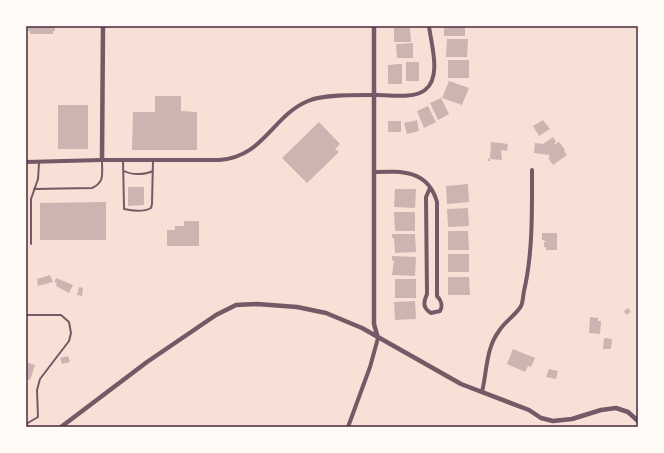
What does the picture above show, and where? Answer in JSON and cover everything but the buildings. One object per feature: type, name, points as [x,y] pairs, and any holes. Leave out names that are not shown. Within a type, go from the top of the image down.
[{"type":"street","points":[[102,160],[103,26]]},
{"type":"street","points":[[348,427],[370,368],[378,338],[374,324],[374,26]]},
{"type":"street","points":[[26,162],[102,160],[219,160],[235,158],[252,149],[288,114],[308,101],[324,97],[414,94],[424,90],[433,80],[434,71],[429,26]]},
{"type":"street","points":[[482,392],[489,353],[494,338],[499,330],[521,306],[527,281],[530,251],[532,170]]},
{"type":"street","points":[[375,172],[412,173],[421,179],[430,188],[435,196],[437,202],[437,296],[441,300],[442,305],[440,311],[431,313],[426,310],[424,306],[424,301],[427,294],[426,197],[430,188]]},
{"type":"street","points":[[61,427],[147,362],[216,314],[236,305],[257,304],[290,307],[326,313],[362,328],[461,384],[529,410],[547,420],[553,421],[572,419],[601,410],[616,408],[628,412],[638,421]]},
{"type":"lane","points":[[34,189],[92,188],[98,185],[102,179],[102,160]]},
{"type":"lane","points":[[123,160],[124,209],[148,210],[151,208],[152,204],[153,160]]},
{"type":"lane","points":[[31,244],[31,199],[38,179],[38,162]]},
{"type":"lane","points":[[124,170],[130,173],[148,173],[153,171]]},
{"type":"lane","points":[[26,230],[31,230]]},
{"type":"lane","points":[[26,314],[61,315],[69,322],[71,333],[69,341],[40,379],[37,390],[38,417],[26,425],[30,427]]}]
